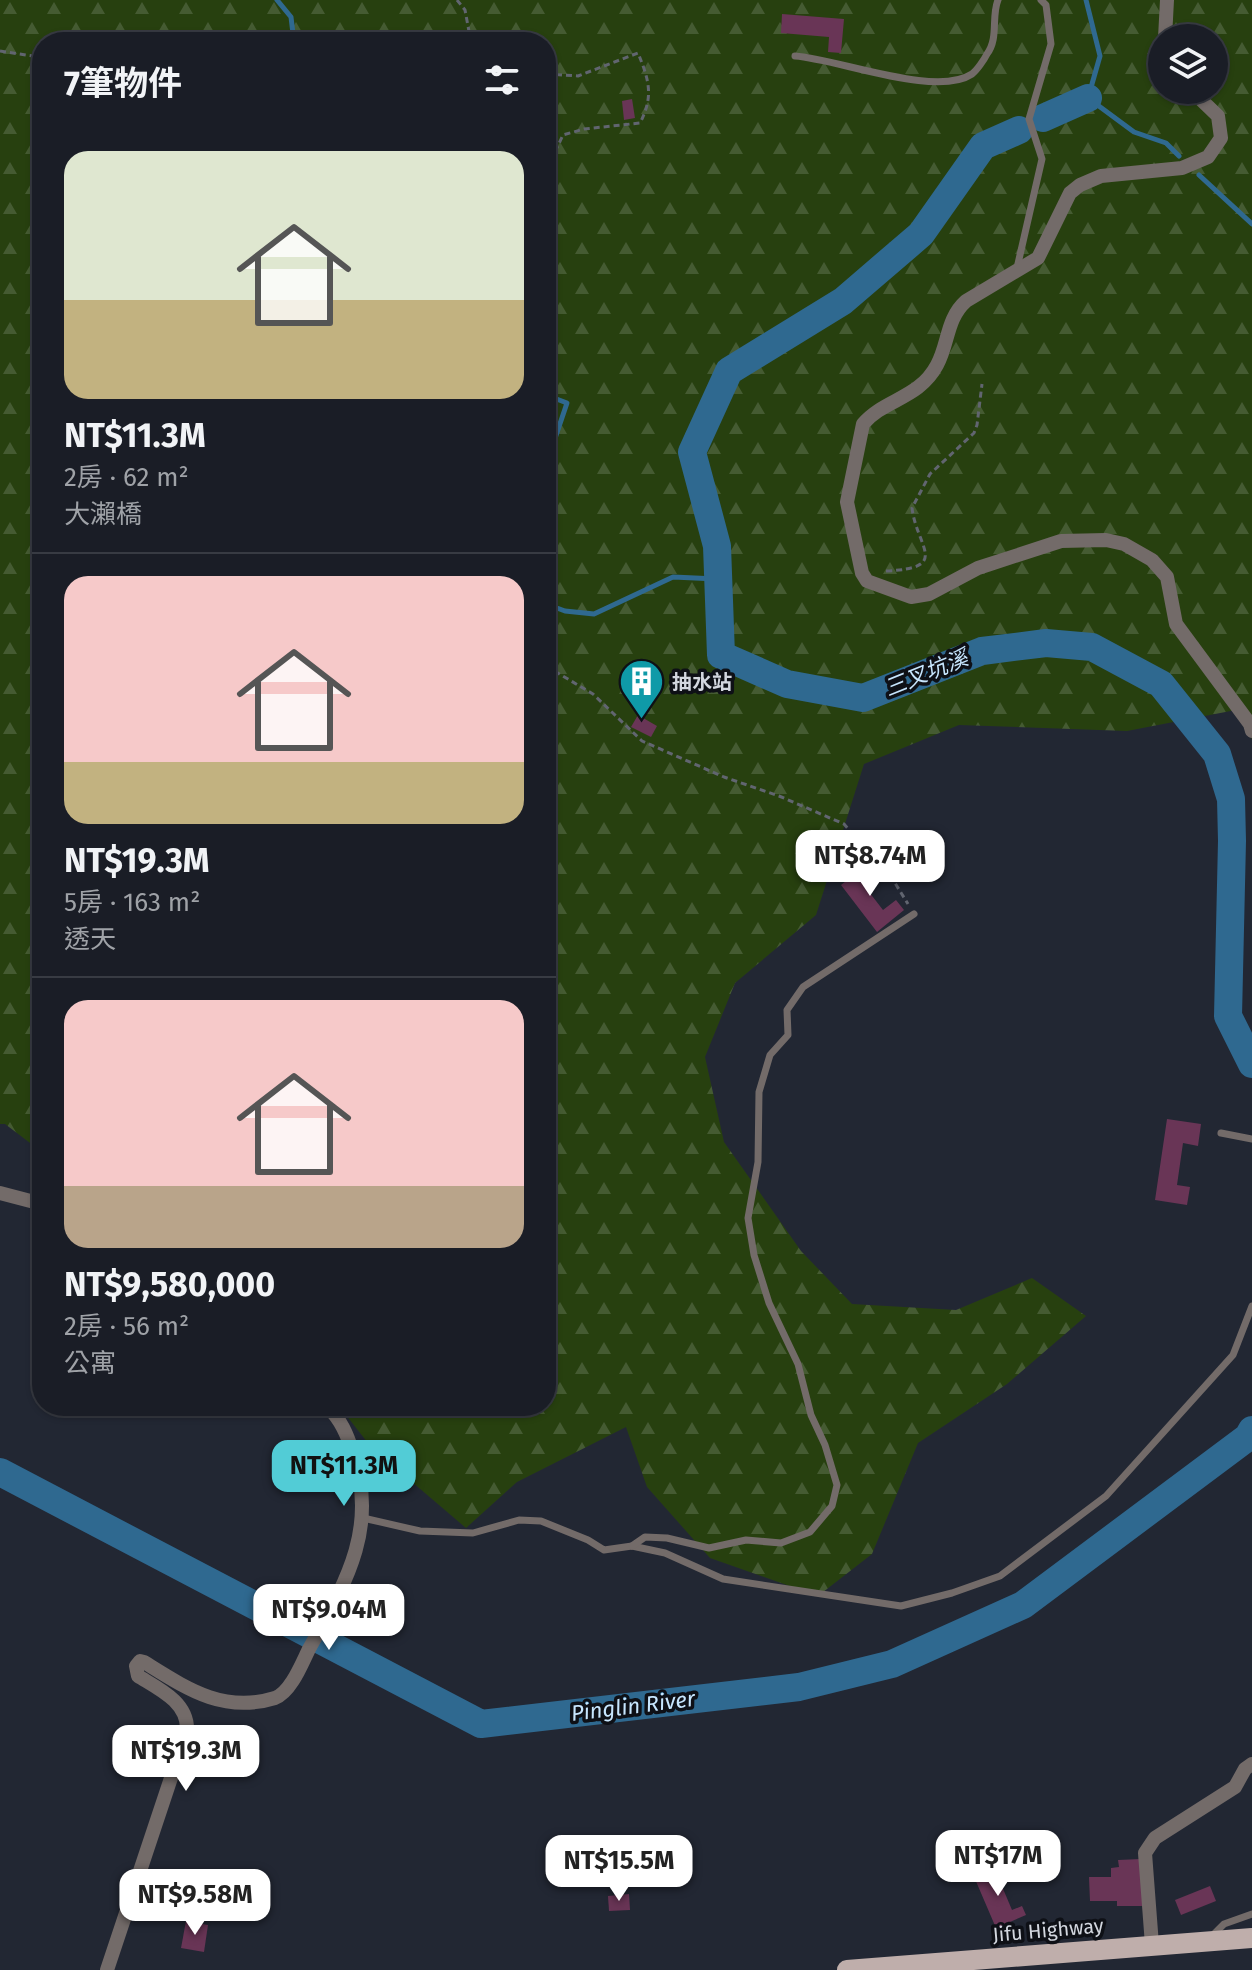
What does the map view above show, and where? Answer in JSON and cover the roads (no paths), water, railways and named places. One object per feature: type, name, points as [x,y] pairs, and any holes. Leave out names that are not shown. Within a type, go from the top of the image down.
[{"type":"main road","name":"Jifu Highway","points":[[847,1970],[1252,1938]]},
{"type":"street","points":[[1166,24],[1167,0]]},
{"type":"street","points":[[1206,104],[1218,116],[1221,138],[1208,157],[1182,168],[1101,176],[1080,185],[1070,193],[1038,258],[957,309],[938,364],[928,377],[910,395],[870,416],[863,424],[847,502],[862,573],[867,581],[911,597],[929,594],[978,568],[1061,541],[1106,540],[1124,544],[1152,560],[1167,577],[1176,624],[1250,724],[1252,731]]},
{"type":"street","points":[[0,1193],[32,1201]]},
{"type":"street","points":[[107,1970],[187,1730],[188,1718],[183,1709],[138,1676],[138,1663],[144,1662],[207,1698],[256,1702],[279,1697],[293,1679],[332,1607],[358,1546],[363,1518],[362,1479],[337,1416]]},
{"type":"street","points":[[1152,1945],[1145,1853],[1155,1838],[1235,1787],[1245,1769],[1252,1764]]},
{"type":"lane","points":[[795,56],[815,57],[890,76],[940,82],[951,80],[972,74],[990,51],[998,0]]},
{"type":"lane","points":[[1016,271],[1042,159],[1029,119],[1051,44],[1046,5],[1041,0]]},
{"type":"lane","points":[[632,1546],[645,1537],[667,1538],[709,1548],[746,1540],[781,1543],[810,1532],[832,1506],[837,1485],[825,1445],[811,1415],[798,1364],[769,1303],[754,1255],[748,1218],[758,1162],[759,1092],[770,1055],[788,1035],[787,1010],[803,987],[914,914]]},
{"type":"lane","points":[[1221,1133],[1252,1139]]},
{"type":"lane","points":[[363,1518],[420,1531],[473,1533],[519,1520],[541,1521],[604,1550],[632,1546],[665,1553],[723,1579],[901,1606],[1000,1576],[1106,1496],[1233,1355],[1252,1306]]},
{"type":"lane","points":[[1206,1942],[1224,1924],[1252,1914]]},
{"type":"waterway","points":[[277,0],[291,17],[293,32]]},
{"type":"waterway","points":[[1086,0],[1100,56],[1088,98],[1134,132],[1166,143],[1179,156]]},
{"type":"waterway","name":"三叉坑溪","points":[[1043,118],[1088,98]]},
{"type":"waterway","name":"三叉坑溪","points":[[1019,130],[983,146],[921,234],[843,301],[729,371],[692,452],[717,546],[721,655],[787,684],[863,698],[982,651],[1046,643],[1092,647],[1161,684],[1217,754],[1231,799],[1228,1016],[1252,1064]]},
{"type":"waterway","points":[[1199,175],[1252,224]]},
{"type":"waterway","points":[[556,399],[567,403],[556,435]]},
{"type":"waterway","points":[[556,608],[594,614],[673,577],[717,579]]},
{"type":"waterway","name":"Pinglin River","points":[[0,1472],[481,1724],[799,1687],[892,1664],[1023,1605],[1248,1437],[1252,1430]]},
{"type":"place","name":"抽水站","points":[[641,721]]}]
